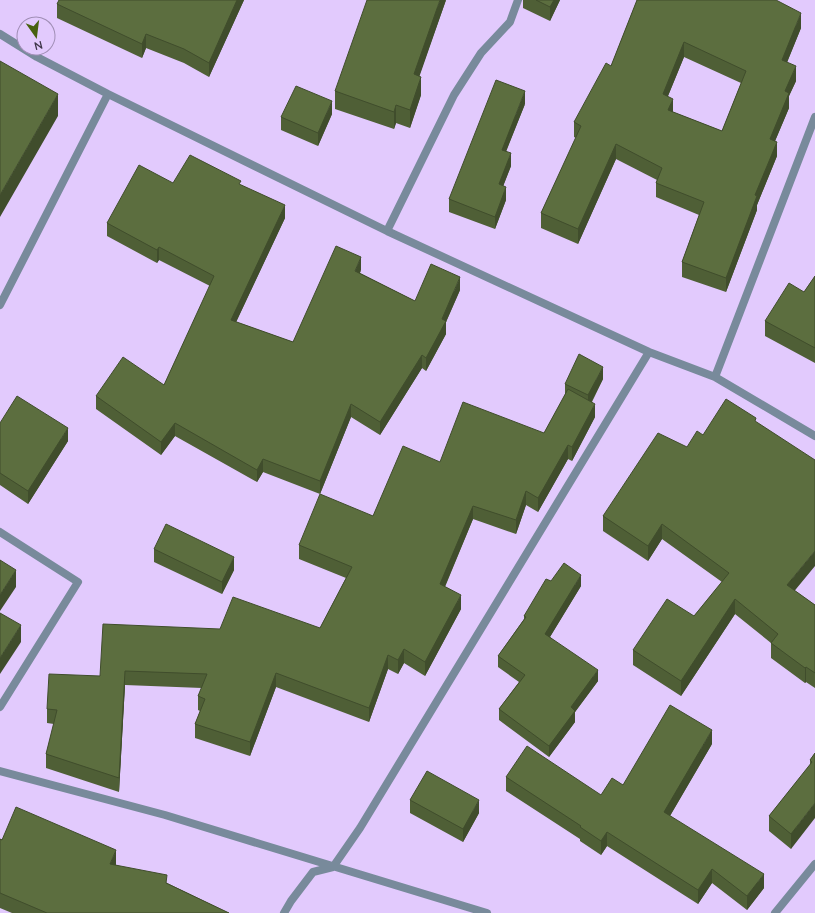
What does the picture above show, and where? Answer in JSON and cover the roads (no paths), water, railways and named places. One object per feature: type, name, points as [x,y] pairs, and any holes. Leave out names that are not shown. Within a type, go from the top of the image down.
[{"type":"street","points":[[387,231],[454,95],[481,53],[510,22],[518,0]]},
{"type":"street","points":[[0,34],[37,56],[108,94],[387,231],[649,352],[715,378],[815,436]]},
{"type":"street","points":[[0,305],[108,94]]},
{"type":"street","points":[[715,378],[815,116]]},
{"type":"street","points":[[284,913],[291,901],[313,872],[333,867],[364,821],[649,352]]},
{"type":"street","points":[[0,532],[78,582],[0,707]]},
{"type":"street","points":[[0,771],[165,815],[487,913]]},
{"type":"street","points":[[775,913],[815,864]]}]
